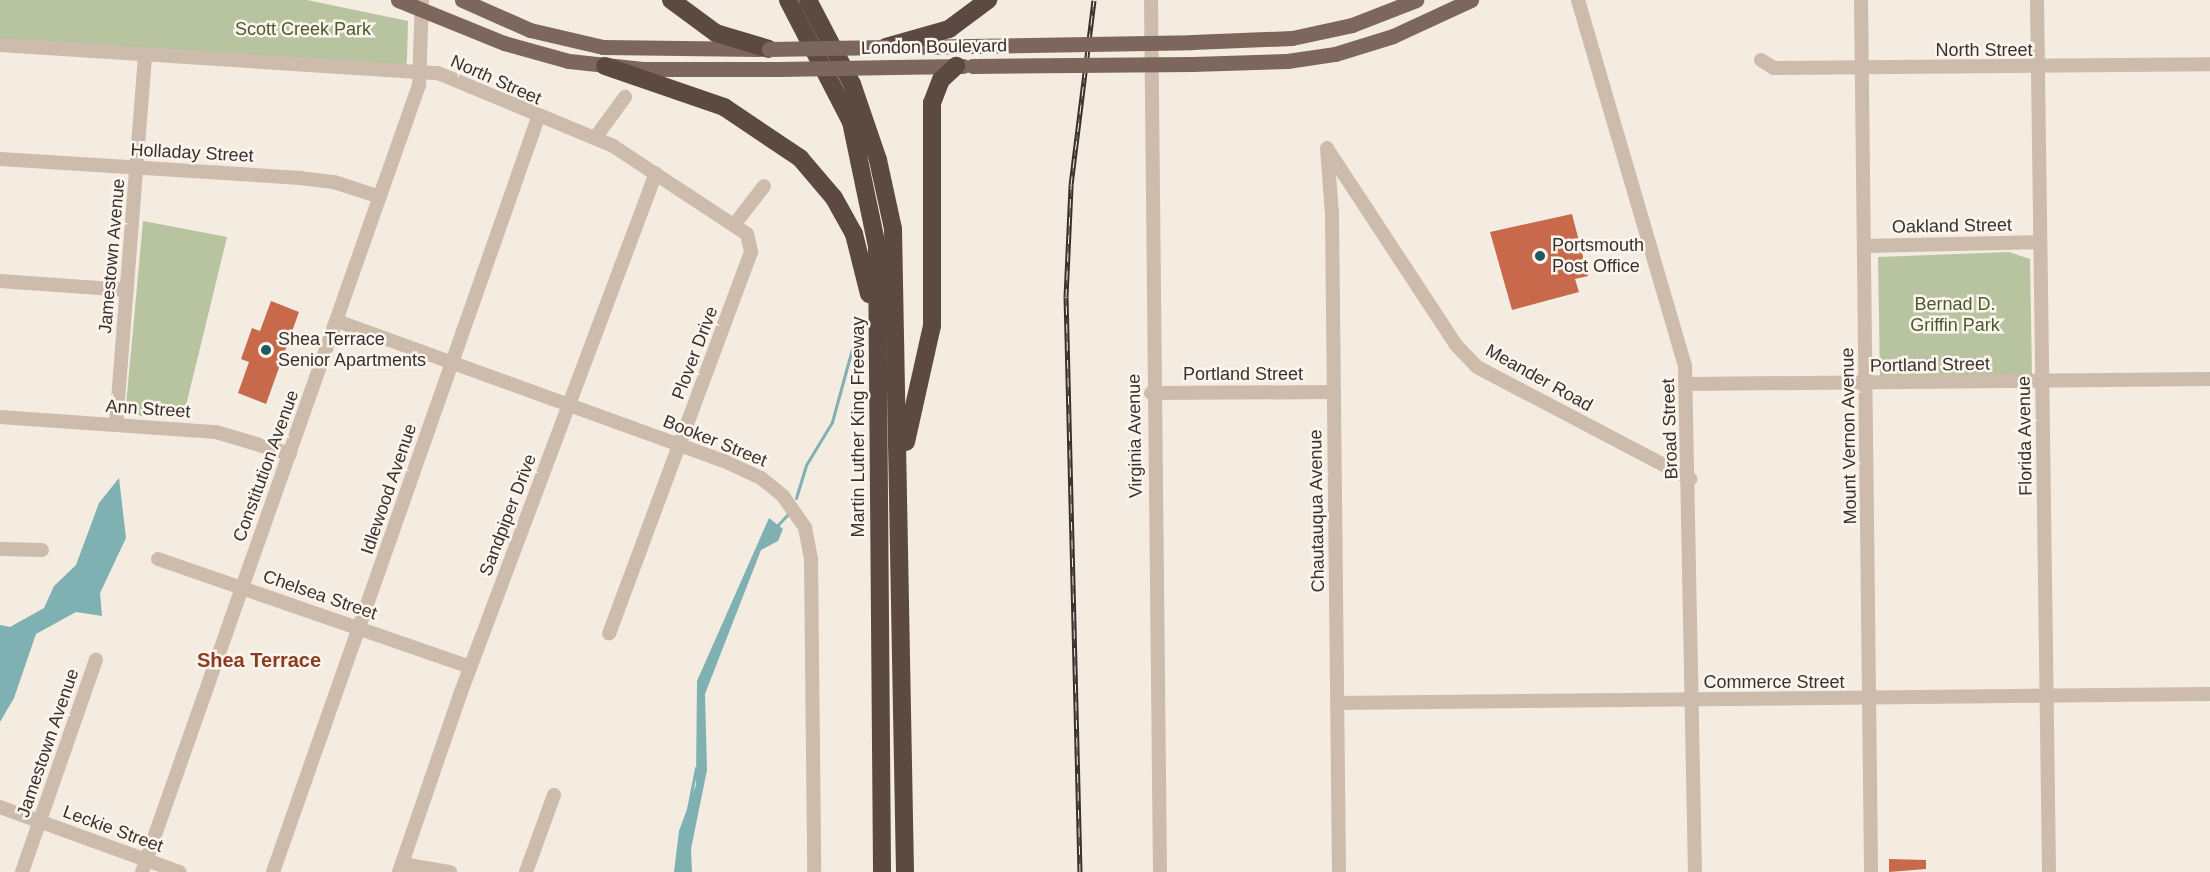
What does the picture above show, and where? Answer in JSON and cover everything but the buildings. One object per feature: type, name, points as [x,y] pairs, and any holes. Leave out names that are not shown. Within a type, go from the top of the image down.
[{"type":"highway","points":[[671,0],[716,33],[769,49]]},
{"type":"highway","name":"Martin Luther King Freeway","points":[[788,0],[839,95],[865,174],[878,256],[882,872]]},
{"type":"highway","points":[[808,0],[852,84],[887,192],[895,266],[907,872]]},
{"type":"highway","points":[[886,47],[949,29],[987,0]]},
{"type":"highway","points":[[605,66],[724,107],[773,137],[816,174],[834,198],[863,261],[878,402]]},
{"type":"highway","points":[[899,500],[904,447],[932,326],[932,104],[941,80],[964,66]]},
{"type":"main road","name":"London Boulevard","points":[[398,0],[422,4],[504,43],[605,66],[779,69],[1287,61],[1335,54],[1393,36],[1471,0]]},
{"type":"main road","name":"London Boulevard","points":[[462,0],[530,30],[603,47],[769,49],[1192,42],[1292,38],[1352,25],[1416,0]]},
{"type":"street","name":"Virginia Avenue","points":[[1151,0],[1152,393],[1160,872]]},
{"type":"street","name":"Broad Street","points":[[1578,0],[1687,384],[1695,872]]},
{"type":"street","name":"Mount Vernon Avenue","points":[[1861,0],[1871,872]]},
{"type":"street","name":"Florida Avenue","points":[[2037,0],[2049,872]]},
{"type":"street","name":"Constitution Avenue","points":[[144,866],[337,321],[421,71],[422,4]]},
{"type":"street","name":"North Street","points":[[0,45],[421,71],[456,79],[538,118],[595,138],[656,173],[734,225]]},
{"type":"street","name":"Jamestown Avenue","points":[[116,425],[144,54]]},
{"type":"street","name":"North Street","points":[[1761,60],[1774,68],[2037,68],[2210,64]]},
{"type":"street","points":[[595,138],[625,97]]},
{"type":"street","name":"Idlewood Avenue","points":[[273,872],[538,118]]},
{"type":"street","name":"Chautauqua Avenue","points":[[1327,148],[1334,392],[1339,872]]},
{"type":"street","name":"Meander Road","points":[[1327,148],[1456,345],[1477,367],[1690,479]]},
{"type":"street","name":"Holladay Street","points":[[0,159],[334,182],[380,197]]},
{"type":"street","name":"Sandpiper Drive","points":[[400,868],[470,667],[656,173]]},
{"type":"street","points":[[734,225],[764,186]]},
{"type":"street","name":"Plover Drive","points":[[609,633],[751,252],[749,236],[734,225]]},
{"type":"street","name":"Oakland Street","points":[[1864,246],[2039,242]]},
{"type":"street","points":[[0,281],[127,290]]},
{"type":"street","name":"Booker Street","points":[[337,321],[679,445],[766,481],[783,496],[805,528],[811,560],[814,872]]},
{"type":"street","name":"Portland Street","points":[[1687,384],[2210,379]]},
{"type":"street","name":"Portland Street","points":[[1152,393],[1334,392]]},
{"type":"street","name":"Ann Street","points":[[0,417],[225,433],[290,454]]},
{"type":"street","points":[[0,549],[42,549]]},
{"type":"street","name":"Chelsea Street","points":[[158,560],[243,586],[470,667]]},
{"type":"street","name":"Jamestown Avenue","points":[[22,872],[96,660]]},
{"type":"street","name":"Commerce Street","points":[[1338,703],[2210,694]]},
{"type":"street","points":[[526,872],[554,795]]},
{"type":"street","name":"Leckie Street","points":[[0,807],[39,821],[144,866],[180,872]]},
{"type":"street","points":[[400,868],[450,872]]},
{"type":"green space","name":"Scott Creek Park","points":[[0,0],[307,0],[408,21],[407,59],[406,65],[0,39]]},
{"type":"green space","points":[[143,221],[227,237],[183,418],[129,415],[126,406]]},
{"type":"green space","name":"Bernad D. Griffin Park","points":[[2009,252],[2030,259],[2032,378],[1880,379],[1878,257]]},
{"type":"water","points":[[119,478],[126,538],[100,593],[102,616],[76,612],[36,634],[14,698],[0,722],[0,625],[10,627],[44,608],[54,586],[76,565],[99,503]]},
{"type":"water","points":[[769,518],[783,529],[778,541],[761,550],[705,694],[707,770],[691,849],[692,872],[674,872],[679,831],[696,785],[697,681]]},
{"type":"waterway","points":[[796,498],[806,465],[832,422],[852,349]]},
{"type":"waterway","points":[[775,528],[787,515]]},
{"type":"waterway","points":[[687,814],[696,768]]},
{"type":"railway","points":[[1080,872],[1066,297],[1071,185],[1094,0]]},
{"type":"place","name":"Portsmouth Post Office","points":[[1540,256]]},
{"type":"place","name":"Shea Terrace Senior Apartments","points":[[266,350]]},
{"type":"district","name":"Shea Terrace","points":[[259,660]]}]
